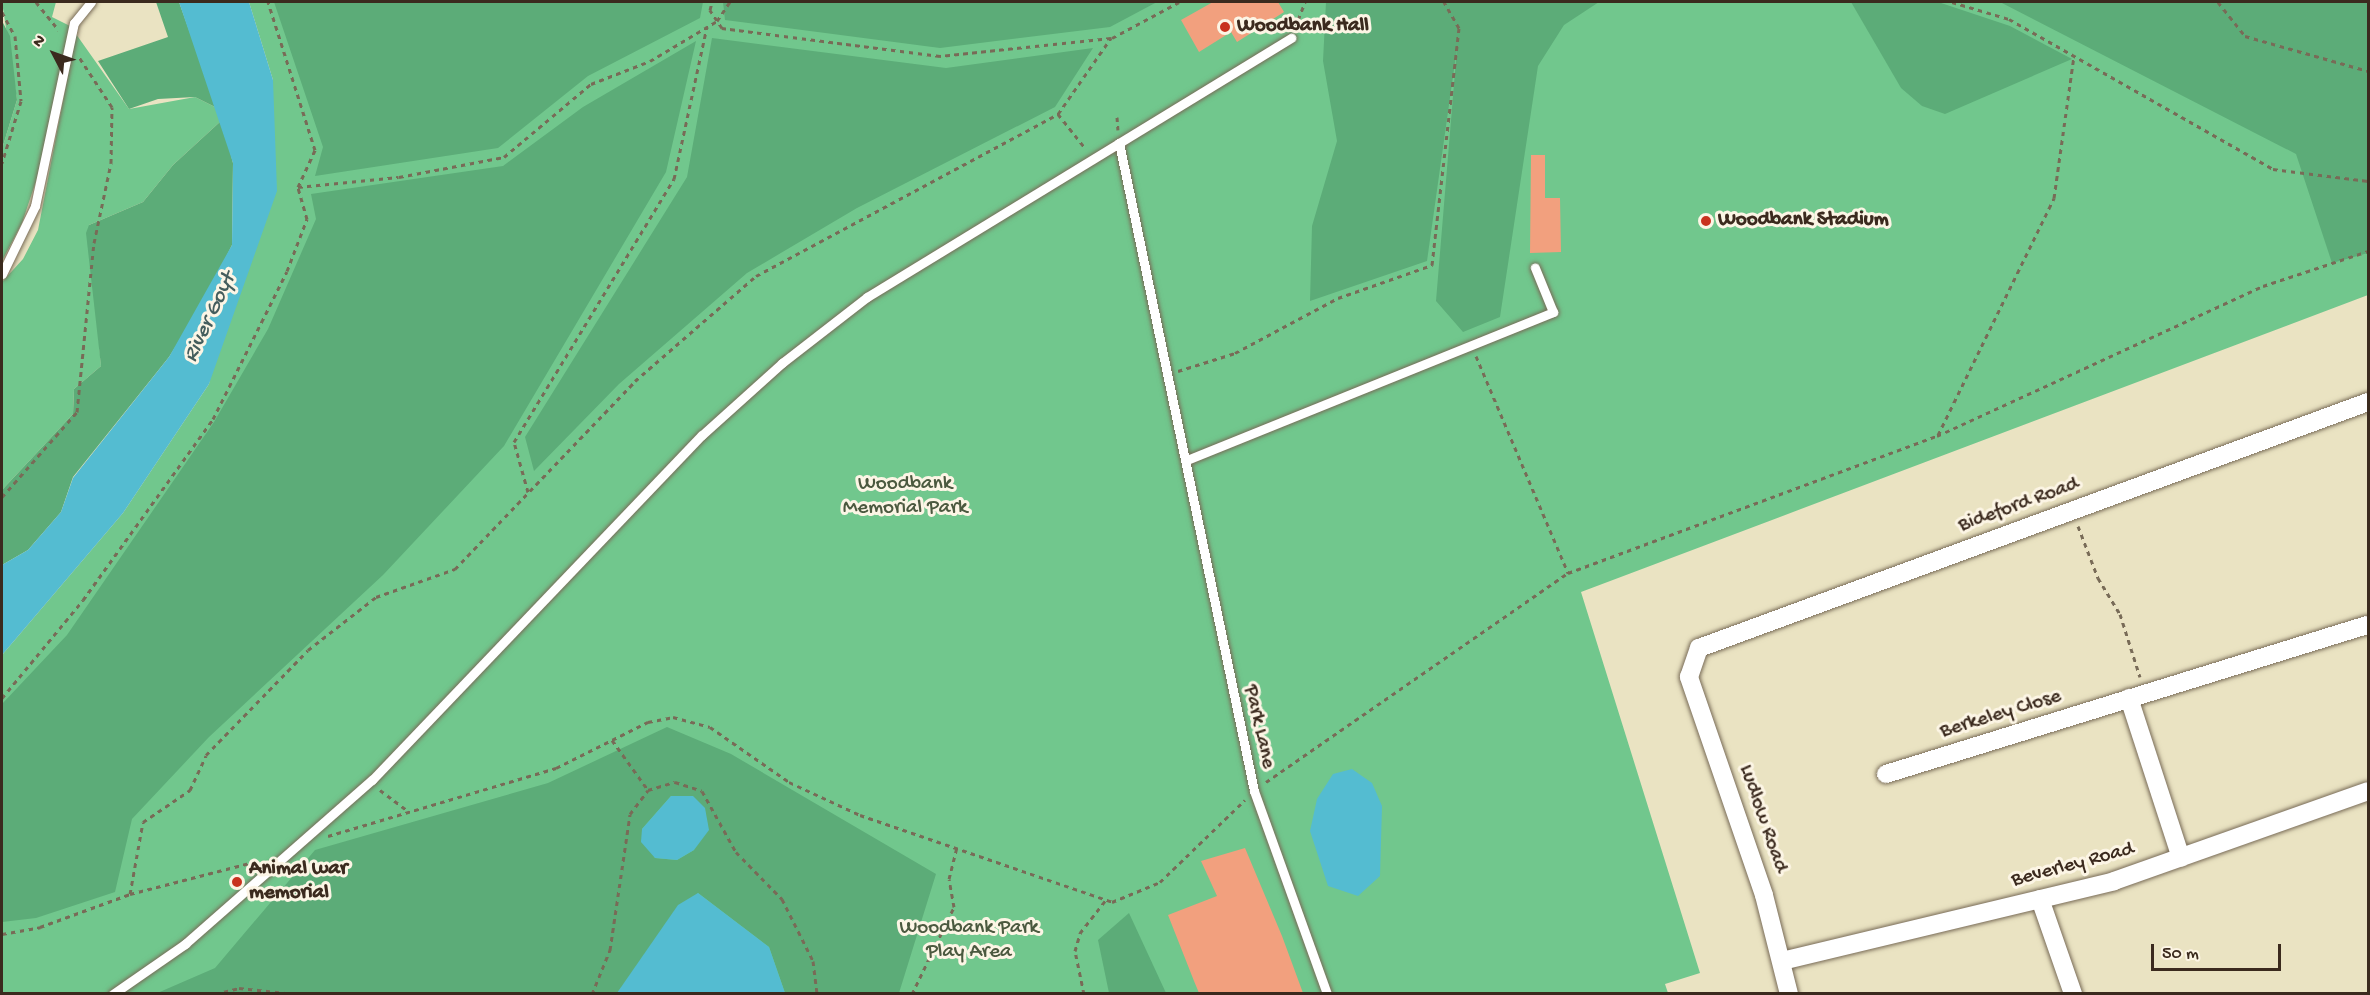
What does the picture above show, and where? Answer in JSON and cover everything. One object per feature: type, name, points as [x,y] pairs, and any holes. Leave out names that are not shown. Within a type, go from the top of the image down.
[{"type":"street","name":"Bideford Road","points":[[1690,660],[1705,642],[2368,402]]},
{"type":"street","name":"Berkeley Close","points":[[1886,774],[2367,625]]},
{"type":"street","name":"Ludlow Road","points":[[1690,660],[1689,677],[1782,960],[1789,993]]},
{"type":"street","points":[[2137,696],[2181,858]]},
{"type":"street","name":"Beverley Road","points":[[1782,960],[2040,899],[2181,858],[2368,791]]},
{"type":"street","points":[[2040,899],[2073,993]]},
{"type":"lane","points":[[2,274],[35,206],[74,23],[91,2]]},
{"type":"lane","points":[[113,993],[185,944],[303,844],[372,780],[702,435],[782,363],[867,297],[1291,38]]},
{"type":"lane","name":"Park Lane","points":[[1119,143],[1170,372],[1254,791],[1327,993]]},
{"type":"lane","points":[[1187,460],[1552,312],[1535,268]]},
{"type":"path","points":[[2,497],[77,412],[94,243],[111,163],[112,107],[70,44],[36,2]]},
{"type":"path","points":[[2,698],[83,600],[213,419],[252,347],[307,219],[298,187],[315,150],[268,2]]},
{"type":"path","points":[[712,2],[717,21],[722,28],[940,56],[1112,38],[1179,2]]},
{"type":"path","points":[[298,187],[399,177],[504,157],[591,84],[650,61],[717,21],[730,2]]},
{"type":"path","points":[[1291,38],[1305,2]]},
{"type":"path","points":[[1170,372],[1235,352],[1338,298],[1431,266],[1459,28],[1444,2]]},
{"type":"path","points":[[1952,2],[2009,19],[2273,169],[2368,181]]},
{"type":"path","points":[[2218,2],[2245,36],[2368,71]]},
{"type":"path","points":[[2,12],[15,36],[21,101],[2,163]]},
{"type":"path","points":[[528,492],[514,442],[674,179],[706,27]]},
{"type":"path","points":[[130,894],[143,822],[190,790],[207,755],[243,713],[308,650],[376,597],[455,569],[635,381],[756,276],[1058,114],[1112,38]]},
{"type":"path","points":[[1938,436],[2054,198],[2074,55]]},
{"type":"path","points":[[1058,114],[1093,159]]},
{"type":"path","points":[[303,844],[556,768],[612,740],[673,717],[710,727],[789,782],[860,815],[1106,901],[1125,899],[1160,882],[1254,791],[1568,573],[1938,436],[2263,286],[2368,251]]},
{"type":"path","points":[[1472,345],[1568,573]]},
{"type":"path","points":[[2072,510],[2098,578],[2120,614],[2137,696]]},
{"type":"path","points":[[612,740],[648,790]]},
{"type":"path","points":[[372,780],[385,798],[409,811]]},
{"type":"path","points":[[592,993],[610,950],[630,814],[648,790],[675,782],[702,791],[736,852],[782,899],[813,961],[817,993]]},
{"type":"path","points":[[912,993],[954,907],[950,879],[957,848]]},
{"type":"path","points":[[2,934],[40,927],[130,894],[262,860]]},
{"type":"path","points":[[1084,993],[1075,951],[1080,933],[1106,901]]},
{"type":"path","points":[[215,993],[239,988],[295,993]]},
{"type":"green space","points":[[2,2],[56,2],[52,17],[70,26],[39,172],[22,223],[2,261],[2,149],[17,100]]},
{"type":"green space","points":[[156,2],[179,2],[217,108],[195,97],[158,99],[129,109],[98,61],[168,37]]},
{"type":"green space","name":"Woodbank Memorial Park","points":[[249,2],[2368,2],[2368,295],[1581,592],[1700,973],[1665,984],[1668,993],[2,994],[2,655],[123,513],[209,384],[273,80]]},
{"type":"green space","points":[[274,2],[703,2],[700,18],[588,76],[498,148],[315,176],[323,147]]},
{"type":"green space","points":[[723,2],[1157,2],[1110,27],[940,48],[725,20]]},
{"type":"green space","points":[[1326,2],[1599,2],[1564,25],[1538,66],[1500,317],[1463,332],[1436,301],[1457,48],[1427,261],[1310,301],[1312,226],[1337,141],[1323,61]]},
{"type":"green space","points":[[1851,2],[1938,2],[2010,26],[2072,59],[1945,114],[1922,106],[1901,88]]},
{"type":"green space","points":[[2000,2],[2368,2],[2368,253],[2332,263],[2296,154]]},
{"type":"green space","points":[[2,21],[10,36],[17,100],[2,149]]},
{"type":"green space","points":[[76,34],[129,109],[195,97],[217,108],[222,120],[173,165],[143,202],[89,225],[101,366],[74,389],[73,414],[2,490],[2,282],[23,259],[38,230]]},
{"type":"green space","points":[[712,38],[946,68],[1093,48],[1055,107],[857,208],[747,273],[619,384],[534,471],[525,437],[687,177]]},
{"type":"green space","points":[[696,41],[666,172],[504,446],[383,575],[209,737],[132,819],[115,892],[36,918],[2,922],[2,704],[67,635],[214,422],[268,329],[316,219],[311,194],[503,166],[583,107]]},
{"type":"green space","points":[[222,120],[233,163],[232,245],[206,298],[169,357],[73,477],[61,512],[28,550],[2,565],[2,490],[73,414],[74,389],[101,366],[86,233],[89,225],[143,202],[173,165]]},
{"type":"green space","points":[[667,727],[731,754],[936,874],[899,993],[785,993],[769,947],[698,893],[617,993],[155,994],[215,968],[315,850],[548,783]],"holes":[[[671,796],[694,850],[677,860],[655,858],[642,829]]]},
{"type":"green space","points":[[1129,913],[1166,993],[1109,993],[1098,940]]},
{"type":"water","name":"River Goyt","points":[[179,2],[249,2],[273,80],[277,191],[209,384],[123,513],[2,655],[2,565],[28,550],[61,512],[73,478],[169,357],[232,245],[233,163]]},
{"type":"water","points":[[1352,769],[1372,783],[1382,806],[1380,876],[1358,896],[1328,886],[1310,831],[1317,799],[1333,774]]},
{"type":"water","points":[[671,796],[693,796],[705,808],[709,830],[694,850],[677,860],[655,858],[641,842],[642,829]]},
{"type":"water","points":[[698,893],[769,947],[785,993],[617,993],[678,905]]},
{"type":"building","name":"Woodbank Hall","points":[[1213,2],[1278,2],[1284,12],[1237,42],[1231,32],[1199,52],[1181,20]]},
{"type":"building","points":[[1531,155],[1545,155],[1545,198],[1560,198],[1561,252],[1530,253]]},
{"type":"building","points":[[1245,848],[1303,993],[1199,993],[1194,981],[1168,915],[1217,896],[1201,861]]},
{"type":"place","name":"Woodbank Hall","points":[[1225,27]]},
{"type":"place","name":"Woodbank Stadium","points":[[1706,221]]},
{"type":"place","name":"Animal war memorial","points":[[237,882]]},
{"type":"park label","name":"Woodbank Park Play Area","points":[[969,941]]}]
